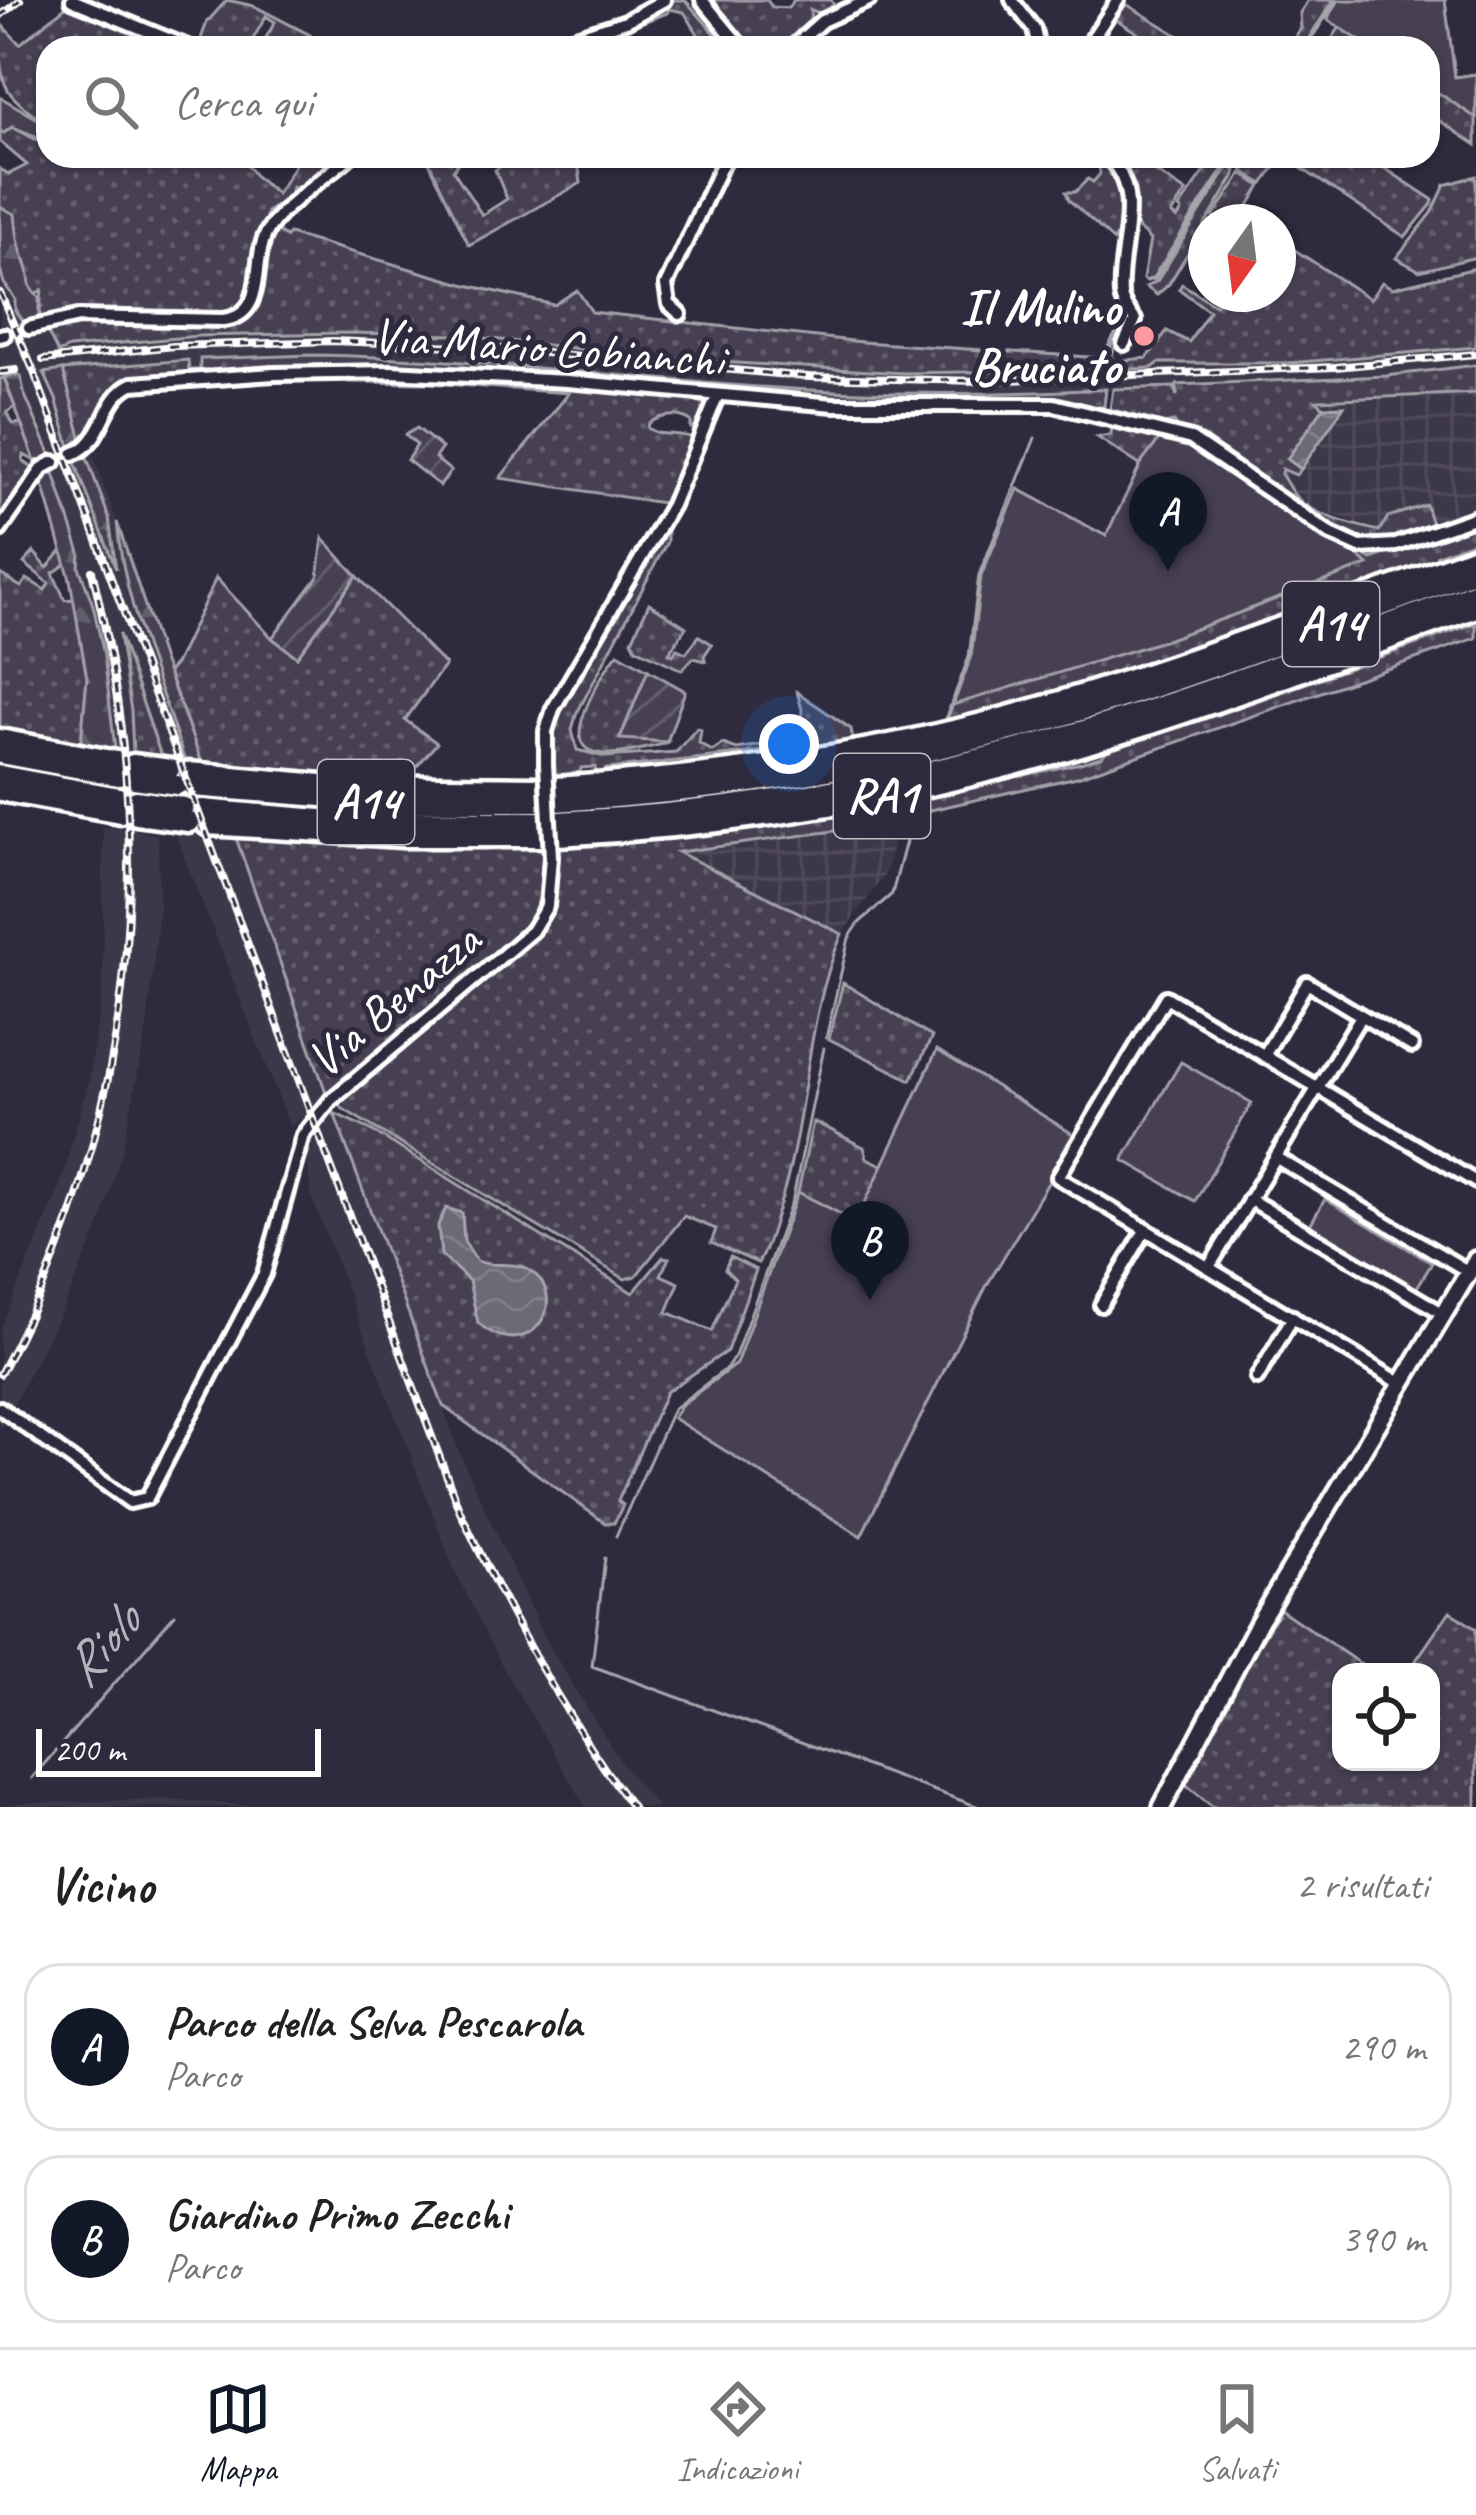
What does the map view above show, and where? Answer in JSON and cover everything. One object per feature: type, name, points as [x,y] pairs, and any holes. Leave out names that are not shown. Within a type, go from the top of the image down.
[{"type":"highway","name":"RA1","points":[[0,790],[404,838],[943,733],[1119,683],[1476,556]]},
{"type":"highway","name":"A14","points":[[549,812],[778,780],[978,740],[1145,690],[1476,572]]},
{"type":"highway","name":"A14","points":[[0,754],[377,802],[549,812],[739,805],[958,764],[1118,719],[1476,592]]},
{"type":"highway","name":"RA1","points":[[549,812],[751,818],[974,776],[1140,728],[1476,608]]},
{"type":"highway","points":[[0,739],[126,770]]},
{"type":"highway","points":[[0,775],[128,806]]},
{"type":"street","points":[[72,0],[160,36]]},
{"type":"street","points":[[579,36],[626,21],[664,0]]},
{"type":"street","points":[[702,0],[732,36]]},
{"type":"street","points":[[805,36],[822,21],[869,0]]},
{"type":"street","points":[[1012,0],[1036,36]]},
{"type":"street","points":[[1094,36],[1118,0]]},
{"type":"street","points":[[28,328],[72,317],[236,318],[253,301],[261,249],[271,226],[336,168]]},
{"type":"street","points":[[680,314],[669,304],[666,285],[720,168]]},
{"type":"street","points":[[1116,168],[1128,194],[1121,297],[1135,320],[1124,344]]},
{"type":"street","name":"Via Mario Cobianchi","points":[[74,454],[91,444],[122,388],[167,380],[391,372],[567,381],[852,406],[1054,405],[1191,439],[1353,545],[1386,547],[1476,517]]},
{"type":"street","name":"Via Benazza","points":[[0,1408],[130,1502],[147,1498],[264,1274],[303,1135],[331,1100],[532,931],[547,906],[546,731],[553,709],[672,505],[717,397]]},
{"type":"street","points":[[0,530],[43,468],[54,461]]},
{"type":"street","points":[[1264,1056],[1307,983],[1412,1046]]},
{"type":"street","points":[[1402,1384],[1058,1177],[1166,998],[1476,1182]]},
{"type":"street","points":[[1209,1267],[1361,1016]]},
{"type":"street","points":[[1162,1807],[1258,1622],[1472,1266],[1450,1261],[1275,1157]]},
{"type":"street","points":[[1250,1198],[1444,1314]]},
{"type":"street","points":[[1101,1305],[1146,1229]]},
{"type":"street","points":[[1257,1378],[1293,1317]]},
{"type":"shaded area","points":[[0,229],[28,326],[235,325],[259,312],[289,234],[463,284],[591,312],[862,342],[1134,360],[1204,348],[1476,325],[1476,393],[1178,428],[1174,422],[1164,424],[1112,411],[1112,389],[1106,390],[1104,406],[1098,408],[1057,397],[923,402],[257,370],[180,375],[73,370],[71,451],[75,459],[93,456],[117,522],[202,763],[182,760],[210,836],[236,838],[328,1098],[314,1113],[319,1126],[334,1113],[461,1456],[544,1638],[621,1762],[658,1807],[586,1807],[503,1668],[454,1569],[310,1193],[306,1133],[300,1119],[290,1126],[176,836],[196,835],[167,757],[131,752],[136,830],[158,835],[159,908],[147,1029],[122,1152],[101,1221],[65,1305],[0,1430],[0,1330],[59,1189],[88,1084],[103,988],[103,827],[123,828],[117,750],[81,743],[82,646],[54,514],[9,391],[0,391]]},
{"type":"shaded area","points":[[1476,393],[1476,508],[1395,535],[1315,509],[1233,457],[1315,399]]},
{"type":"shaded area","points":[[901,816],[886,873],[842,934],[676,853],[842,830]]},
{"type":"shaded area","points":[[168,1799],[270,1807],[0,1807],[20,1803]]},
{"type":"green space","points":[[227,0],[254,6],[310,35],[267,36],[275,22],[266,16],[255,36],[202,36],[207,22]]},
{"type":"green space","points":[[672,0],[685,0],[717,36],[699,36],[684,12],[669,9],[607,36],[592,36],[631,23]]},
{"type":"green space","points":[[711,0],[767,0],[772,7],[788,8],[794,0],[831,0],[834,5],[821,13],[810,10],[811,20],[795,36],[740,36]]},
{"type":"green space","points":[[1308,0],[1334,0],[1310,36],[1296,36],[1301,28],[1300,13]]},
{"type":"green space","points":[[1339,0],[1445,0],[1455,77],[1476,74],[1476,118],[1440,94],[1440,36],[1353,36],[1327,19]]},
{"type":"green space","points":[[70,3],[152,36],[36,36],[36,116],[6,86],[0,23],[20,44]]},
{"type":"green space","points":[[1126,4],[1179,36],[1142,36],[1116,19]]},
{"type":"green space","points":[[1445,5],[1455,77],[1476,74],[1476,145],[1440,121],[1440,36],[1334,36],[1342,24]]},
{"type":"green space","points":[[0,97],[36,118],[36,136],[12,127],[0,131]]},
{"type":"green space","points":[[12,127],[36,139],[36,168],[249,168],[277,194],[293,168],[328,168],[301,189],[292,187],[290,196],[267,212],[249,298],[237,312],[80,312],[39,321],[42,290],[34,295],[27,283],[26,262],[0,207],[0,169],[9,174],[27,165],[0,142],[0,131]]},
{"type":"green space","points":[[432,168],[454,168],[482,215],[507,199],[498,168],[579,168],[581,183],[469,245]]},
{"type":"green space","points":[[1099,168],[1110,168],[1121,192],[1122,237],[1114,241],[1066,192],[1075,192],[1100,174]]},
{"type":"green space","points":[[1124,168],[1150,168],[1186,192],[1171,214],[1177,219],[1179,208],[1207,168],[1223,168],[1200,204],[1188,204],[1188,223],[1147,281],[1143,279],[1150,240],[1133,223],[1135,185]]},
{"type":"green space","points":[[1228,168],[1236,171],[1218,204],[1205,204]]},
{"type":"green space","points":[[1245,168],[1274,168],[1263,184],[1243,171]]},
{"type":"green space","points":[[1301,168],[1384,168],[1433,200],[1405,237]]},
{"type":"green space","points":[[1242,173],[1261,186],[1250,204],[1222,204]]},
{"type":"green space","points":[[1476,176],[1476,257],[1420,271],[1396,258],[1432,213],[1445,185]]},
{"type":"green space","points":[[0,207],[15,214],[30,285],[39,297],[39,321],[26,326],[15,311],[15,299],[0,269]]},
{"type":"green space","points":[[276,231],[554,305],[577,290],[592,312],[862,342],[1104,358],[1128,319],[1112,354],[1116,361],[1147,358],[1167,331],[1189,342],[1208,312],[1296,312],[1296,251],[1370,299],[1382,282],[1392,288],[1476,268],[1476,347],[1289,363],[903,373],[671,359],[457,335],[198,336],[69,348],[58,353],[46,329],[82,322],[238,323],[256,305]]},
{"type":"green space","points":[[1188,231],[1188,253],[1169,284],[1157,295],[1146,287],[1157,281]]},
{"type":"green space","points":[[312,355],[470,362],[825,391],[1106,389],[1104,406],[1098,408],[1057,397],[824,400],[300,369],[128,380],[111,394],[83,444],[63,376],[63,370],[188,360],[189,370],[200,370],[200,359]]},
{"type":"green space","points":[[1476,365],[1476,393],[1316,400],[1324,407],[1288,459],[1301,469],[1296,475],[1282,469],[1281,474],[1296,497],[1314,510],[1379,531],[1388,517],[1426,505],[1432,524],[1387,538],[1365,539],[1342,532],[1198,433],[1178,428],[1174,422],[1164,424],[1110,409],[1113,389],[1174,387],[1177,396],[1177,385],[1386,376]]},
{"type":"green space","points":[[63,370],[83,444],[71,450],[44,373]]},
{"type":"green space","points":[[17,375],[52,458],[35,461],[4,377]]},
{"type":"green space","points":[[4,378],[15,407],[7,412],[13,424],[21,423],[35,461],[24,455],[34,476],[0,523],[0,379]]},
{"type":"green space","points":[[350,382],[582,388],[698,400],[706,406],[698,430],[680,417],[649,423],[653,431],[694,439],[673,493],[662,503],[500,478],[569,393]]},
{"type":"green space","points":[[1112,424],[1161,437],[1141,466],[1097,437],[1111,435]]},
{"type":"green space","points":[[417,428],[442,448],[435,458],[451,471],[440,486],[407,460],[417,445],[405,435]]},
{"type":"green space","points":[[1161,437],[1202,451],[1368,565],[1166,640],[953,705],[971,657],[981,576],[1018,489],[1106,536],[1142,462]]},
{"type":"green space","points":[[87,458],[109,518],[116,569],[74,460]]},
{"type":"green space","points":[[53,470],[93,605],[115,749],[81,743],[87,678],[70,579],[42,481]]},
{"type":"green space","points":[[1018,489],[1106,536],[1316,529],[1371,559],[1476,522],[1476,541],[1115,674],[940,723],[948,717],[971,658],[981,576]]},
{"type":"green space","points":[[117,522],[202,763],[184,759],[135,613]]},
{"type":"green space","points":[[667,531],[667,542],[576,715],[572,730],[577,750],[605,757],[676,752],[697,728],[701,730],[699,743],[712,751],[723,744],[737,749],[794,740],[793,731],[803,713],[797,692],[851,729],[853,741],[606,769],[596,774],[595,767],[581,768],[554,777],[551,729],[557,710]]},
{"type":"green space","points":[[323,538],[357,576],[297,657],[272,638],[318,577]]},
{"type":"green space","points":[[63,549],[66,564],[53,573],[65,600],[74,599],[87,678],[81,743],[0,727],[0,574],[21,587],[27,579],[45,590],[49,583],[24,563],[34,552],[47,568]]},
{"type":"green space","points":[[357,576],[445,665],[405,720],[437,743],[407,778],[202,763],[168,672],[216,578],[272,638],[297,657]]},
{"type":"green space","points":[[649,603],[686,627],[669,653],[677,649],[686,653],[699,636],[712,644],[706,661],[693,658],[682,670],[636,648],[632,640]]},
{"type":"green space","points":[[1476,623],[1476,638],[1077,777],[842,830],[678,852],[842,934],[820,1001],[788,1176],[758,1263],[711,1243],[716,1229],[684,1216],[636,1276],[625,1279],[338,1102],[543,927],[556,888],[557,846],[755,826],[1080,763],[1101,757],[1110,748]]},
{"type":"green space","points":[[119,634],[161,756],[133,752]]},
{"type":"green space","points":[[618,653],[648,670],[620,738],[667,742],[604,754],[587,749],[580,730],[596,686]]},
{"type":"green space","points":[[648,670],[685,691],[667,742],[620,739]]},
{"type":"green space","points":[[236,838],[396,849],[543,847],[542,892],[530,921],[328,1098]]},
{"type":"green space","points":[[843,983],[932,1037],[911,1080],[829,1039]]},
{"type":"green space","points":[[937,1050],[1076,1136],[987,1285],[861,1536],[673,1418],[682,1404],[736,1364],[798,1192],[856,1222]]},
{"type":"green space","points":[[1181,1062],[1252,1103],[1195,1201],[1123,1160]]},
{"type":"green space","points":[[334,1113],[371,1130],[633,1293],[663,1257],[669,1258],[661,1275],[679,1283],[667,1312],[712,1331],[735,1279],[725,1269],[730,1257],[756,1270],[727,1351],[666,1392],[618,1501],[623,1505],[614,1523],[605,1523],[443,1406]]},
{"type":"green space","points":[[813,1122],[864,1147],[867,1158],[884,1166],[856,1222],[798,1192]]},
{"type":"green space","points":[[1325,1199],[1432,1263],[1413,1294],[1307,1230]]},
{"type":"green space","points":[[1280,1609],[1359,1663],[1332,1663],[1332,1771],[1440,1771],[1440,1663],[1414,1663],[1450,1611],[1476,1629],[1476,1807],[1213,1807],[1184,1783]]},
{"type":"water","points":[[1344,406],[1301,469],[1287,459],[1324,407]]},
{"type":"water","points":[[446,1208],[462,1213],[464,1241],[477,1261],[519,1266],[540,1279],[547,1309],[530,1333],[515,1338],[497,1335],[478,1323],[469,1281],[441,1255],[438,1225]]},
{"type":"waterway","points":[[1313,36],[1337,0]]},
{"type":"waterway","points":[[1148,280],[1155,279],[1225,168]]},
{"type":"waterway","points":[[1104,354],[1125,317]]},
{"type":"waterway","points":[[946,718],[969,657],[979,575],[1035,438]]},
{"type":"waterway","points":[[826,1038],[849,938],[892,894],[910,826]]},
{"type":"waterway","points":[[616,1536],[673,1409],[727,1368],[735,1356],[793,1198],[824,1048]]},
{"type":"waterway","points":[[605,1558],[592,1666],[979,1807]]},
{"type":"waterway","name":"Riolo","points":[[32,1778],[175,1614]]},
{"type":"tunnel","points":[[4,335],[29,328]]},
{"type":"railway","points":[[0,16],[20,0]]},
{"type":"railway","points":[[0,293],[34,372],[459,1509],[538,1662],[632,1807]]},
{"type":"railway","points":[[43,360],[174,346],[333,341],[480,347],[809,377],[980,381],[1335,367],[1476,354]]},
{"type":"railway","points":[[0,372],[16,370]]},
{"type":"railway","points":[[0,1374],[46,1279],[82,1181],[107,1082],[123,982],[129,880],[126,777],[113,674],[92,571]]},
{"type":"place","name":"Il Mulino Bruciato","points":[[1144,336]]},
{"type":"place","name":"Parco della Selva Pescarola","points":[[1168,571]]},
{"type":"place","name":"Giardino Primo Zecchi","points":[[870,1300]]}]
